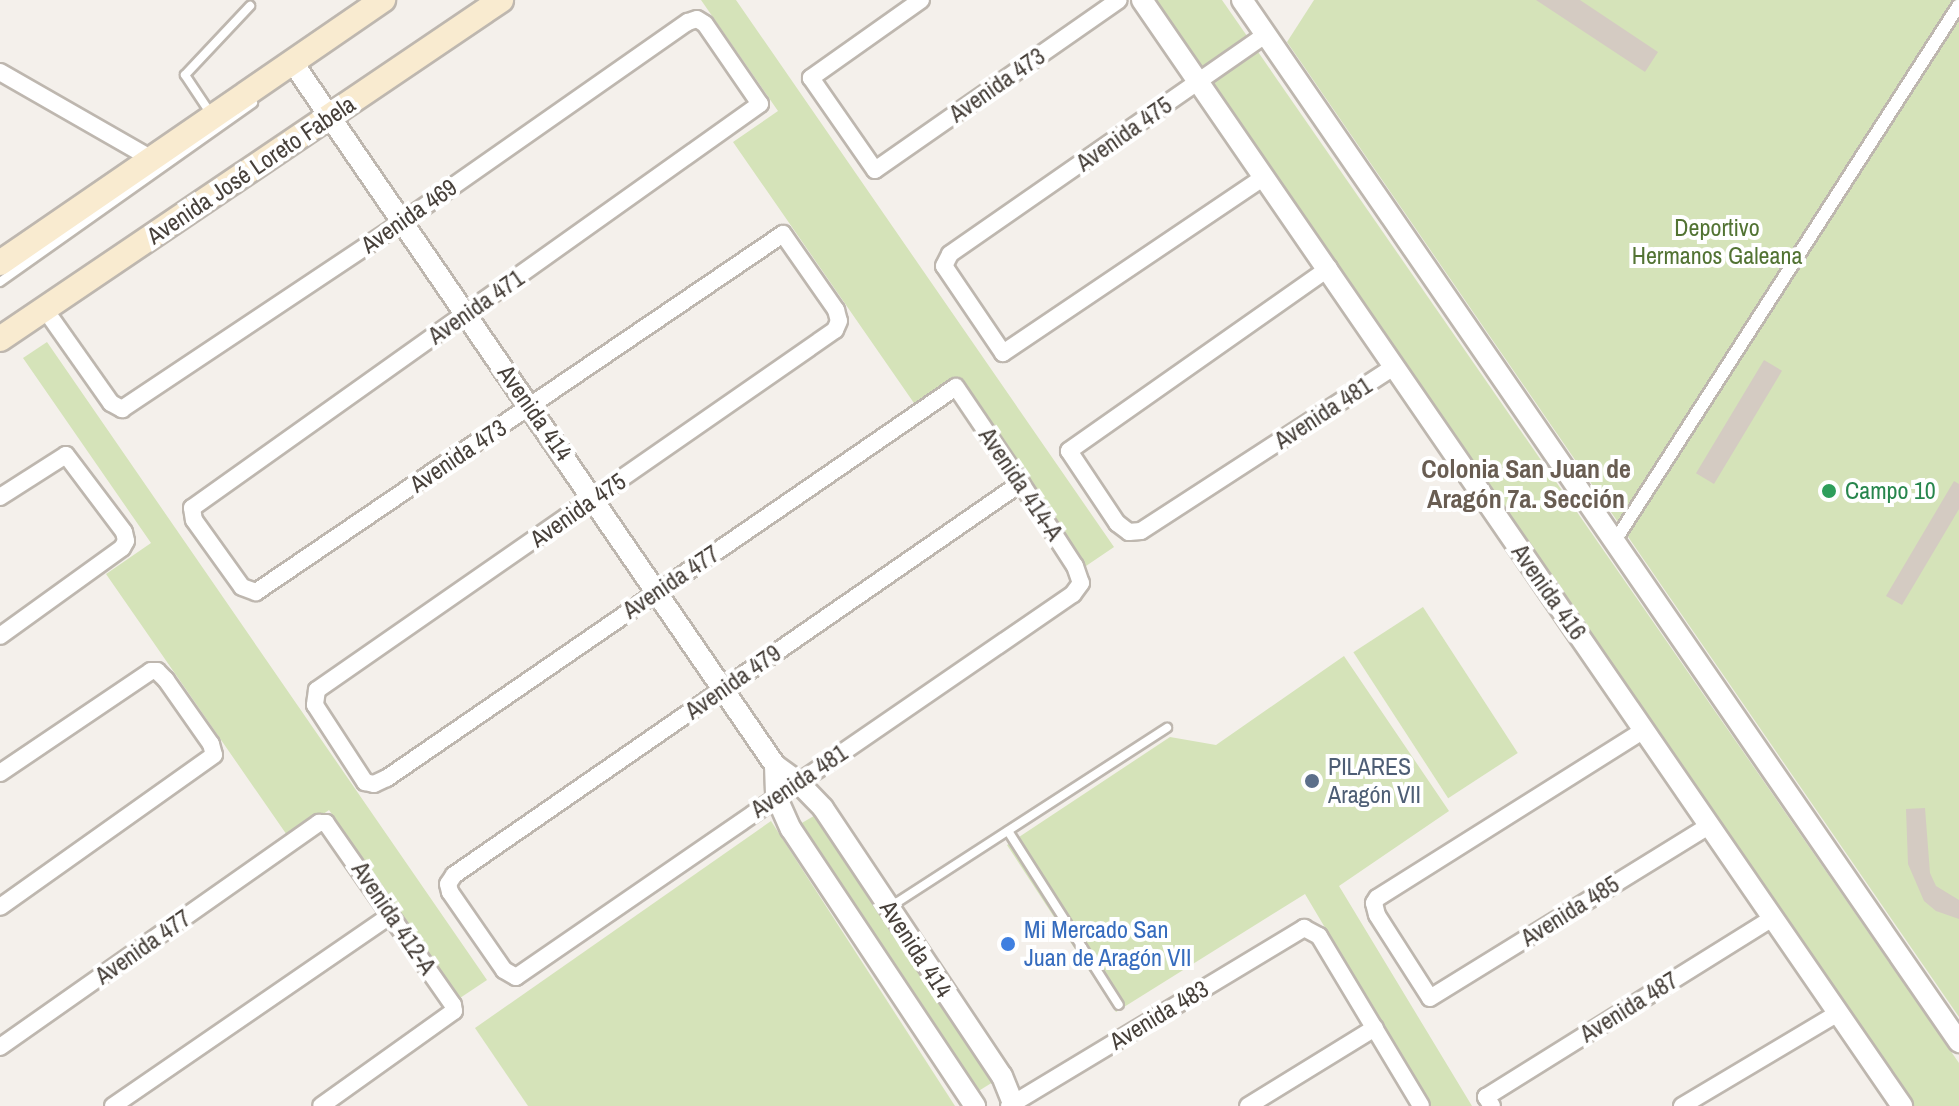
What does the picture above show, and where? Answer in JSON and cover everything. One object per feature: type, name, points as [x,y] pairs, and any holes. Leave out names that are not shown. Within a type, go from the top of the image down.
[{"type":"main road","points":[[0,263],[383,0]]},
{"type":"main road","name":"Avenida José Loreto Fabela","points":[[0,339],[501,0]]},
{"type":"street","name":"Avenida 473","points":[[921,0],[811,78],[875,170],[1119,0]]},
{"type":"street","name":"Avenida 416","points":[[1142,0],[1329,268],[1900,1106]]},
{"type":"street","points":[[1242,0],[1959,1042]]},
{"type":"street","points":[[1620,533],[1959,5]]},
{"type":"street","name":"Avenida 471","points":[[251,593],[242,587],[194,520],[192,508],[760,104],[705,24],[697,19]]},
{"type":"street","name":"Avenida 469","points":[[44,308],[111,403],[119,409],[402,222],[688,22],[697,19]]},
{"type":"street","name":"Avenida 475","points":[[1264,177],[1003,353],[943,262],[1266,34]]},
{"type":"street","name":"Avenida 414","points":[[293,63],[775,765],[798,782],[823,808],[1002,1076],[1012,1105]]},
{"type":"street","points":[[0,72],[152,159]]},
{"type":"street","name":"Avenida 473","points":[[251,593],[531,407],[783,234]]},
{"type":"street","name":"Avenida 475","points":[[387,778],[374,784],[365,782],[315,705],[314,694],[835,330],[839,321],[836,310],[783,234]]},
{"type":"street","name":"Avenida 481","points":[[1329,268],[1069,451],[1117,523],[1129,532],[1141,531],[1395,366]]},
{"type":"street","name":"Avenida 414-A","points":[[956,387],[1075,566],[1081,583]]},
{"type":"street","name":"Avenida 477","points":[[387,778],[956,387]]},
{"type":"street","points":[[0,497],[66,455],[124,532],[126,541],[122,548],[0,636]]},
{"type":"street","name":"Avenida 479","points":[[516,977],[504,970],[450,892],[448,884],[454,875],[1021,483]]},
{"type":"street","name":"Avenida 481","points":[[516,977],[1073,594],[1081,583]]},
{"type":"street","points":[[0,773],[145,673],[157,671],[211,744],[214,755],[0,907]]},
{"type":"street","name":"Avenida 485","points":[[1644,730],[1374,903],[1377,915],[1430,998],[1710,825]]},
{"type":"street","name":"Avenida 414","points":[[775,765],[776,796],[791,829],[975,1106]]},
{"type":"street","name":"Avenida 477","points":[[0,1047],[319,823],[326,823]]},
{"type":"street","name":"Avenida 412-A","points":[[321,1106],[450,1015],[453,1005],[326,823]]},
{"type":"street","points":[[113,1106],[391,915]]},
{"type":"street","name":"Avenida 487","points":[[1489,1102],[1772,918]]},
{"type":"street","name":"Avenida 483","points":[[1012,1105],[1298,930],[1310,929],[1319,936],[1375,1028]]},
{"type":"street","points":[[1682,1106],[1838,1013]]},
{"type":"street","points":[[1248,1106],[1375,1028],[1421,1106]]},
{"type":"lane","points":[[212,117],[185,75],[250,6]]},
{"type":"lane","points":[[269,92],[293,63]]},
{"type":"lane","points":[[0,282],[256,101]]},
{"type":"lane","points":[[889,907],[1167,728]]},
{"type":"lane","points":[[1008,831],[1119,1005]]},
{"type":"green space","points":[[701,0],[736,0],[1114,547],[1086,566],[957,378],[916,406],[733,142],[778,111]]},
{"type":"green space","points":[[1149,0],[1222,0],[1959,1063],[1959,1106],[1912,1106]]},
{"type":"green space","name":"Deportivo Hermanos Galeana","points":[[1314,0],[1959,0],[1959,1017],[1287,42]]},
{"type":"green space","points":[[47,342],[487,980],[460,998],[329,810],[289,838],[106,574],[151,543],[23,358]]},
{"type":"green space","points":[[1423,607],[1518,753],[1448,798],[1353,652]]},
{"type":"green space","points":[[1344,656],[1449,811],[1339,886],[1472,1106],[1431,1106],[1305,894],[1116,1012],[1007,845],[1170,737],[1216,745]]},
{"type":"green space","points":[[824,810],[993,1082],[969,1097],[795,827]]},
{"type":"green space","points":[[771,821],[955,1106],[528,1106],[475,1028]]},
{"type":"building","points":[[1536,0],[1580,0],[1658,52],[1645,72]]},
{"type":"building","points":[[1764,360],[1782,371],[1714,484],[1696,473]]},
{"type":"building","points":[[1954,481],[1959,484],[1959,509],[1902,605],[1886,596]]},
{"type":"building","points":[[1925,808],[1930,873],[1936,886],[1959,900],[1959,919],[1936,911],[1924,901],[1908,864],[1906,809]]},
{"type":"place","name":"Campo 10","points":[[1829,491]]},
{"type":"place","name":"PILARES Aragón VII","points":[[1312,781]]},
{"type":"place","name":"Mi Mercado San Juan de Aragón VII","points":[[1008,944]]},
{"type":"district","name":"Colonia San Juan de Aragón 7a. Sección","points":[[1526,484]]}]
